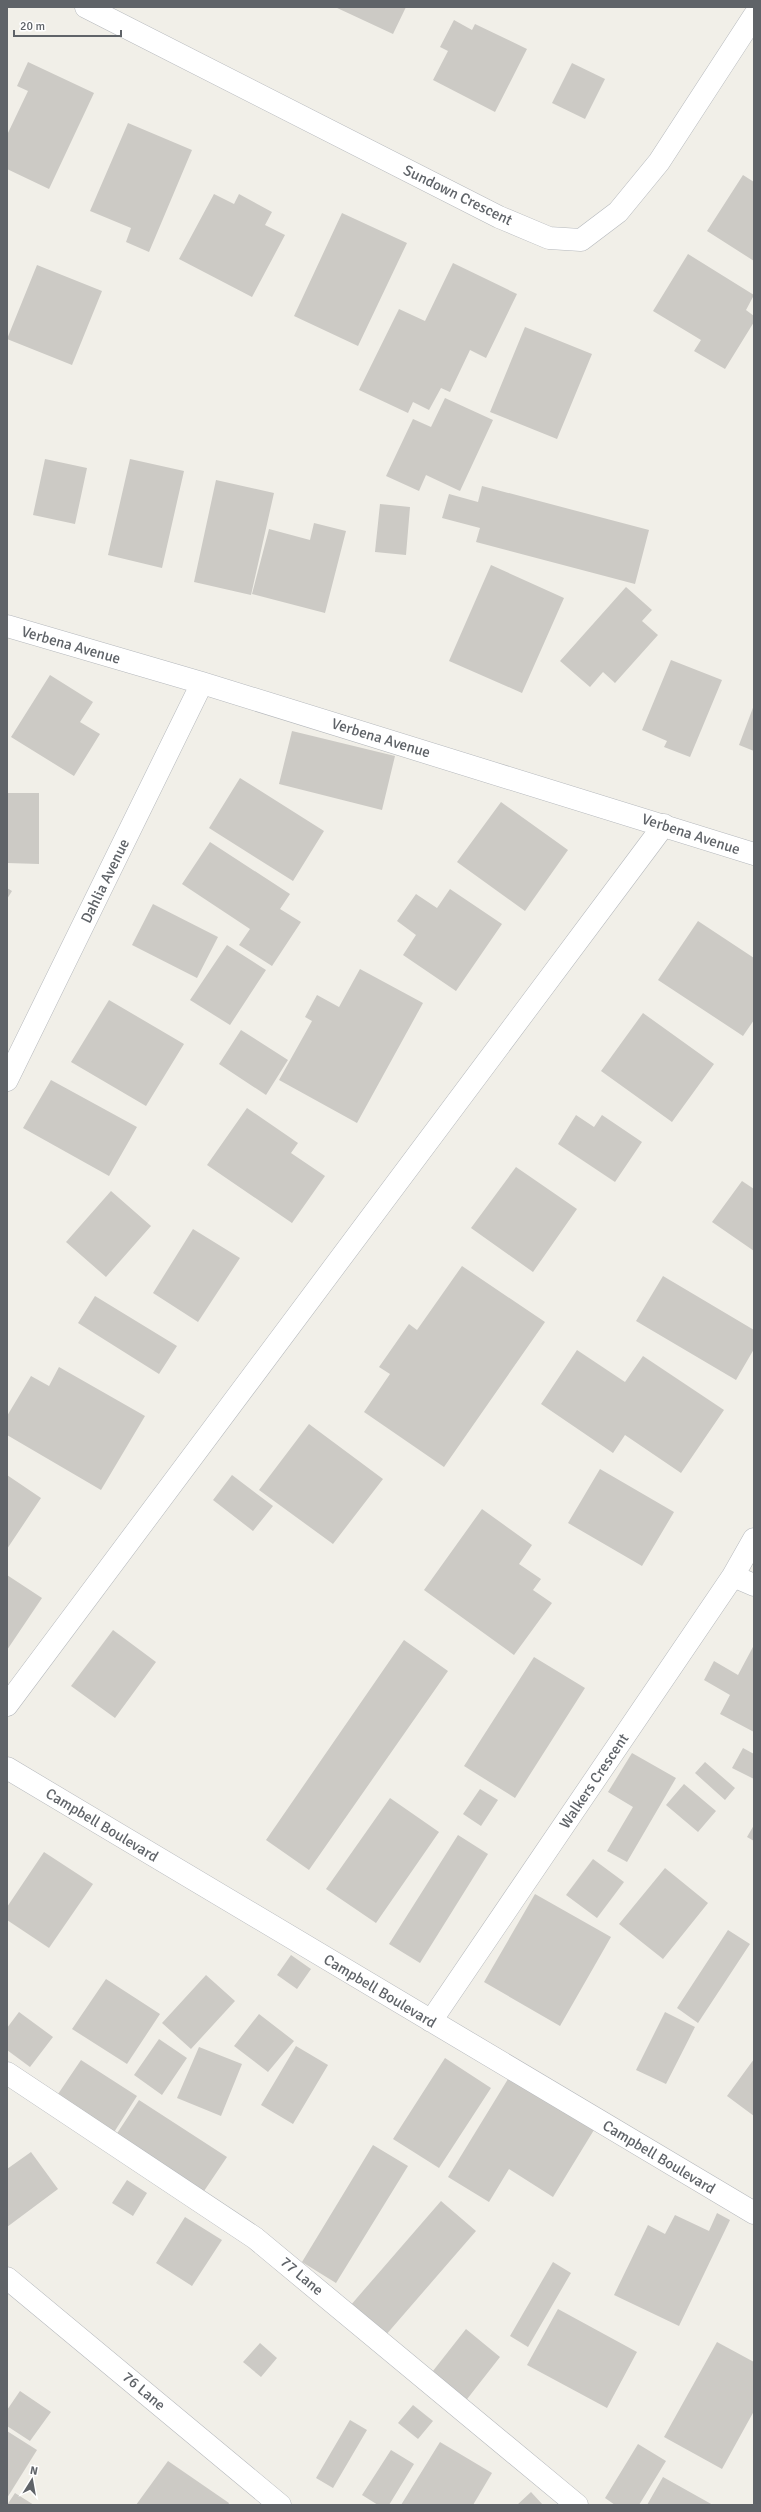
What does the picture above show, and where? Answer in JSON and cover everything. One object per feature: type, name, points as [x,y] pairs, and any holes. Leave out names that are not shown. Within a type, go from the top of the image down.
[{"type":"street","name":"Sundown Crescent","points":[[86,7],[499,217],[549,238],[581,240],[618,212],[660,162],[754,16]]},
{"type":"street","name":"Verbena Avenue","points":[[7,626],[202,683],[754,854]]},
{"type":"street","name":"Dahlia Avenue","points":[[7,1080],[202,683]]},
{"type":"street","points":[[7,1705],[664,825]]},
{"type":"street","name":"Walkers Crescent","points":[[431,2021],[733,1576],[754,1539]]},
{"type":"street","points":[[733,1576],[754,1584]]},
{"type":"street","name":"Campbell Boulevard","points":[[7,1768],[754,2213]]},
{"type":"street","name":"77 Lane","points":[[7,2073],[255,2238],[578,2505]]},
{"type":"street","name":"76 Lane","points":[[7,2278],[280,2505]]},
{"type":"building","points":[[335,7],[406,7],[393,34]]},
{"type":"building","points":[[454,20],[472,30],[475,24],[527,49],[495,112],[433,80],[448,51],[440,47]]},
{"type":"building","points":[[28,62],[94,93],[49,189],[7,169],[7,135],[28,91],[17,86]]},
{"type":"building","points":[[572,63],[605,79],[585,119],[552,103]]},
{"type":"building","points":[[128,123],[192,150],[149,252],[126,242],[131,228],[90,211]]},
{"type":"building","points":[[743,175],[754,182],[754,261],[707,231]]},
{"type":"building","points":[[214,194],[234,204],[239,194],[272,212],[265,225],[285,235],[252,297],[179,259]]},
{"type":"building","points":[[342,213],[407,243],[358,346],[294,316]]},
{"type":"building","points":[[688,254],[754,295],[746,310],[754,316],[754,322],[725,369],[694,351],[701,340],[653,311]]},
{"type":"building","points":[[453,263],[517,294],[486,358],[470,350],[450,392],[441,388],[429,410],[413,402],[408,413],[359,390],[399,309],[425,321]]},
{"type":"building","points":[[37,265],[102,291],[72,365],[7,339]]},
{"type":"building","points":[[525,327],[592,354],[557,439],[490,412]]},
{"type":"building","points":[[445,398],[493,420],[460,491],[426,475],[419,491],[386,476],[413,419],[431,427]]},
{"type":"building","points":[[45,459],[87,468],[75,524],[33,515]]},
{"type":"building","points":[[130,459],[184,471],[162,568],[108,555]]},
{"type":"building","points":[[216,480],[274,493],[251,595],[194,582]]},
{"type":"building","points":[[482,486],[649,530],[635,584],[476,542],[480,528],[442,518],[449,494],[478,502]]},
{"type":"building","points":[[380,504],[410,507],[406,555],[375,552]]},
{"type":"building","points":[[314,523],[346,531],[325,613],[252,594],[269,529],[310,540]]},
{"type":"building","points":[[491,565],[564,598],[522,693],[449,661]]},
{"type":"building","points":[[626,587],[652,610],[642,621],[658,635],[615,683],[603,672],[590,687],[560,661]]},
{"type":"building","points":[[671,660],[722,680],[690,757],[664,747],[667,741],[642,730]]},
{"type":"building","points":[[50,675],[93,702],[80,722],[100,734],[74,776],[11,737]]},
{"type":"building","points":[[754,705],[754,751],[739,745]]},
{"type":"building","points":[[292,731],[395,756],[382,810],[279,784]]},
{"type":"building","points":[[240,778],[324,831],[293,881],[209,828]]},
{"type":"building","points":[[7,793],[39,793],[39,864],[7,863]]},
{"type":"building","points":[[501,802],[568,850],[525,911],[457,862]]},
{"type":"building","points":[[210,842],[290,894],[280,909],[301,922],[272,966],[239,945],[250,929],[182,884]]},
{"type":"building","points":[[7,888],[12,891],[7,899]]},
{"type":"building","points":[[450,889],[502,924],[456,991],[403,955],[416,935],[397,921],[416,894],[437,908]]},
{"type":"building","points":[[153,904],[218,937],[197,978],[132,945]]},
{"type":"building","points":[[698,921],[754,958],[754,1020],[743,1036],[658,980]]},
{"type":"building","points":[[227,945],[266,970],[230,1025],[190,1000]]},
{"type":"building","points":[[360,969],[423,1003],[357,1123],[279,1080],[312,1021],[305,1017],[317,995],[339,1007]]},
{"type":"building","points":[[109,1000],[184,1044],[146,1106],[71,1062]]},
{"type":"building","points":[[643,1013],[714,1064],[672,1122],[601,1071]]},
{"type":"building","points":[[241,1030],[288,1060],[266,1095],[219,1064]]},
{"type":"building","points":[[51,1080],[137,1127],[109,1176],[23,1128]]},
{"type":"building","points":[[247,1108],[298,1143],[291,1153],[325,1176],[292,1223],[207,1165]]},
{"type":"building","points":[[576,1115],[594,1127],[602,1115],[642,1142],[615,1182],[558,1144]]},
{"type":"building","points":[[516,1167],[577,1209],[533,1272],[471,1228]]},
{"type":"building","points":[[742,1181],[754,1189],[754,1251],[712,1222]]},
{"type":"building","points":[[111,1191],[151,1226],[106,1277],[66,1242]]},
{"type":"building","points":[[193,1229],[240,1258],[198,1322],[153,1293]]},
{"type":"building","points":[[462,1266],[545,1322],[444,1467],[364,1412],[390,1374],[379,1367],[409,1324],[417,1330]]},
{"type":"building","points":[[663,1276],[754,1330],[754,1349],[736,1380],[636,1321]]},
{"type":"building","points":[[95,1296],[177,1346],[159,1374],[78,1323]]},
{"type":"building","points":[[577,1350],[625,1382],[643,1356],[724,1410],[681,1473],[625,1435],[613,1453],[541,1404]]},
{"type":"building","points":[[59,1367],[145,1416],[101,1490],[7,1435],[7,1416],[31,1376],[49,1386]]},
{"type":"building","points":[[309,1424],[383,1479],[333,1544],[259,1490]]},
{"type":"building","points":[[600,1469],[674,1512],[642,1566],[568,1523]]},
{"type":"building","points":[[7,1475],[41,1498],[7,1549]]},
{"type":"building","points":[[232,1475],[273,1506],[253,1531],[213,1500]]},
{"type":"building","points":[[482,1509],[532,1545],[519,1564],[541,1579],[533,1590],[552,1603],[514,1655],[424,1590]]},
{"type":"building","points":[[7,1575],[42,1598],[7,1650]]},
{"type":"building","points":[[113,1630],[156,1662],[115,1718],[71,1686]]},
{"type":"building","points":[[404,1640],[448,1671],[309,1870],[266,1840]]},
{"type":"building","points":[[754,1645],[754,1732],[720,1714],[730,1695],[704,1680],[714,1661],[738,1675]]},
{"type":"building","points":[[534,1657],[585,1688],[515,1798],[464,1766]]},
{"type":"building","points":[[743,1748],[754,1754],[754,1779],[732,1768]]},
{"type":"building","points":[[632,1753],[676,1778],[627,1862],[607,1851],[633,1807],[608,1792]]},
{"type":"building","points":[[705,1762],[735,1788],[725,1800],[695,1773]]},
{"type":"building","points":[[684,1784],[716,1811],[698,1832],[666,1805]]},
{"type":"building","points":[[480,1789],[498,1800],[481,1826],[463,1814]]},
{"type":"building","points":[[390,1798],[439,1832],[376,1923],[326,1889]]},
{"type":"building","points":[[754,1825],[754,1841],[747,1837]]},
{"type":"building","points":[[458,1835],[488,1854],[420,1963],[389,1944]]},
{"type":"building","points":[[44,1852],[93,1884],[49,1948],[7,1920],[7,1907]]},
{"type":"building","points":[[593,1859],[624,1882],[597,1918],[566,1895]]},
{"type":"building","points":[[665,1868],[708,1903],[663,1959],[619,1924]]},
{"type":"building","points":[[535,1894],[611,1937],[560,2026],[484,1982]]},
{"type":"building","points":[[728,1930],[750,1944],[698,2023],[677,2008]]},
{"type":"building","points":[[291,1955],[311,1969],[297,1989],[277,1975]]},
{"type":"building","points":[[206,1975],[235,2001],[191,2049],[162,2023]]},
{"type":"building","points":[[106,1979],[160,2014],[127,2064],[72,2029]]},
{"type":"building","points":[[19,2012],[53,2037],[30,2067],[7,2050],[7,2028]]},
{"type":"building","points":[[665,2012],[695,2027],[666,2084],[636,2070]]},
{"type":"building","points":[[259,2014],[294,2041],[268,2072],[234,2046]]},
{"type":"building","points":[[159,2039],[187,2058],[162,2095],[134,2075]]},
{"type":"building","points":[[296,2046],[328,2065],[293,2124],[261,2105]]},
{"type":"building","points":[[199,2047],[242,2064],[221,2116],[177,2098]]},
{"type":"building","points":[[445,2058],[491,2088],[439,2168],[393,2139]]},
{"type":"building","points":[[754,2059],[754,2116],[727,2096]]},
{"type":"building","points":[[81,2060],[137,2096],[111,2137],[54,2100]]},
{"type":"building","points":[[511,2074],[597,2125],[553,2197],[509,2169],[489,2202],[448,2177]]},
{"type":"building","points":[[139,2100],[227,2157],[200,2197],[112,2141]]},
{"type":"building","points":[[373,2145],[408,2166],[336,2283],[302,2262]]},
{"type":"building","points":[[31,2152],[58,2189],[7,2227],[7,2169]]},
{"type":"building","points":[[127,2180],[147,2193],[133,2216],[112,2203]]},
{"type":"building","points":[[441,2201],[476,2231],[385,2336],[350,2306]]},
{"type":"building","points":[[717,2213],[730,2220],[679,2326],[614,2295],[648,2225],[665,2234],[675,2215],[709,2231]]},
{"type":"building","points":[[185,2217],[222,2240],[192,2286],[156,2263]]},
{"type":"building","points":[[553,2262],[571,2273],[528,2347],[510,2336]]},
{"type":"building","points":[[558,2309],[637,2352],[607,2408],[527,2365]]},
{"type":"building","points":[[466,2329],[500,2357],[464,2403],[429,2376]]},
{"type":"building","points":[[717,2342],[754,2362],[754,2411],[722,2469],[664,2437]]},
{"type":"building","points":[[260,2343],[277,2358],[261,2377],[243,2362]]},
{"type":"building","points":[[20,2391],[51,2412],[30,2441],[7,2426],[7,2410]]},
{"type":"building","points":[[413,2405],[433,2421],[418,2439],[398,2423]]},
{"type":"building","points":[[350,2420],[367,2430],[333,2488],[316,2478]]},
{"type":"building","points":[[7,2431],[37,2450],[7,2498]]},
{"type":"building","points":[[440,2442],[492,2473],[473,2505],[401,2505]]},
{"type":"building","points":[[638,2444],[666,2461],[639,2505],[615,2505],[605,2498]]},
{"type":"building","points":[[391,2450],[414,2464],[389,2505],[378,2505],[362,2495]]},
{"type":"building","points":[[168,2461],[229,2503],[228,2505],[136,2505]]},
{"type":"building","points":[[663,2477],[713,2505],[647,2505]]},
{"type":"building","points":[[531,2492],[543,2505],[517,2505]]},
{"type":"building","points":[[15,2493],[34,2505],[7,2505]]}]
